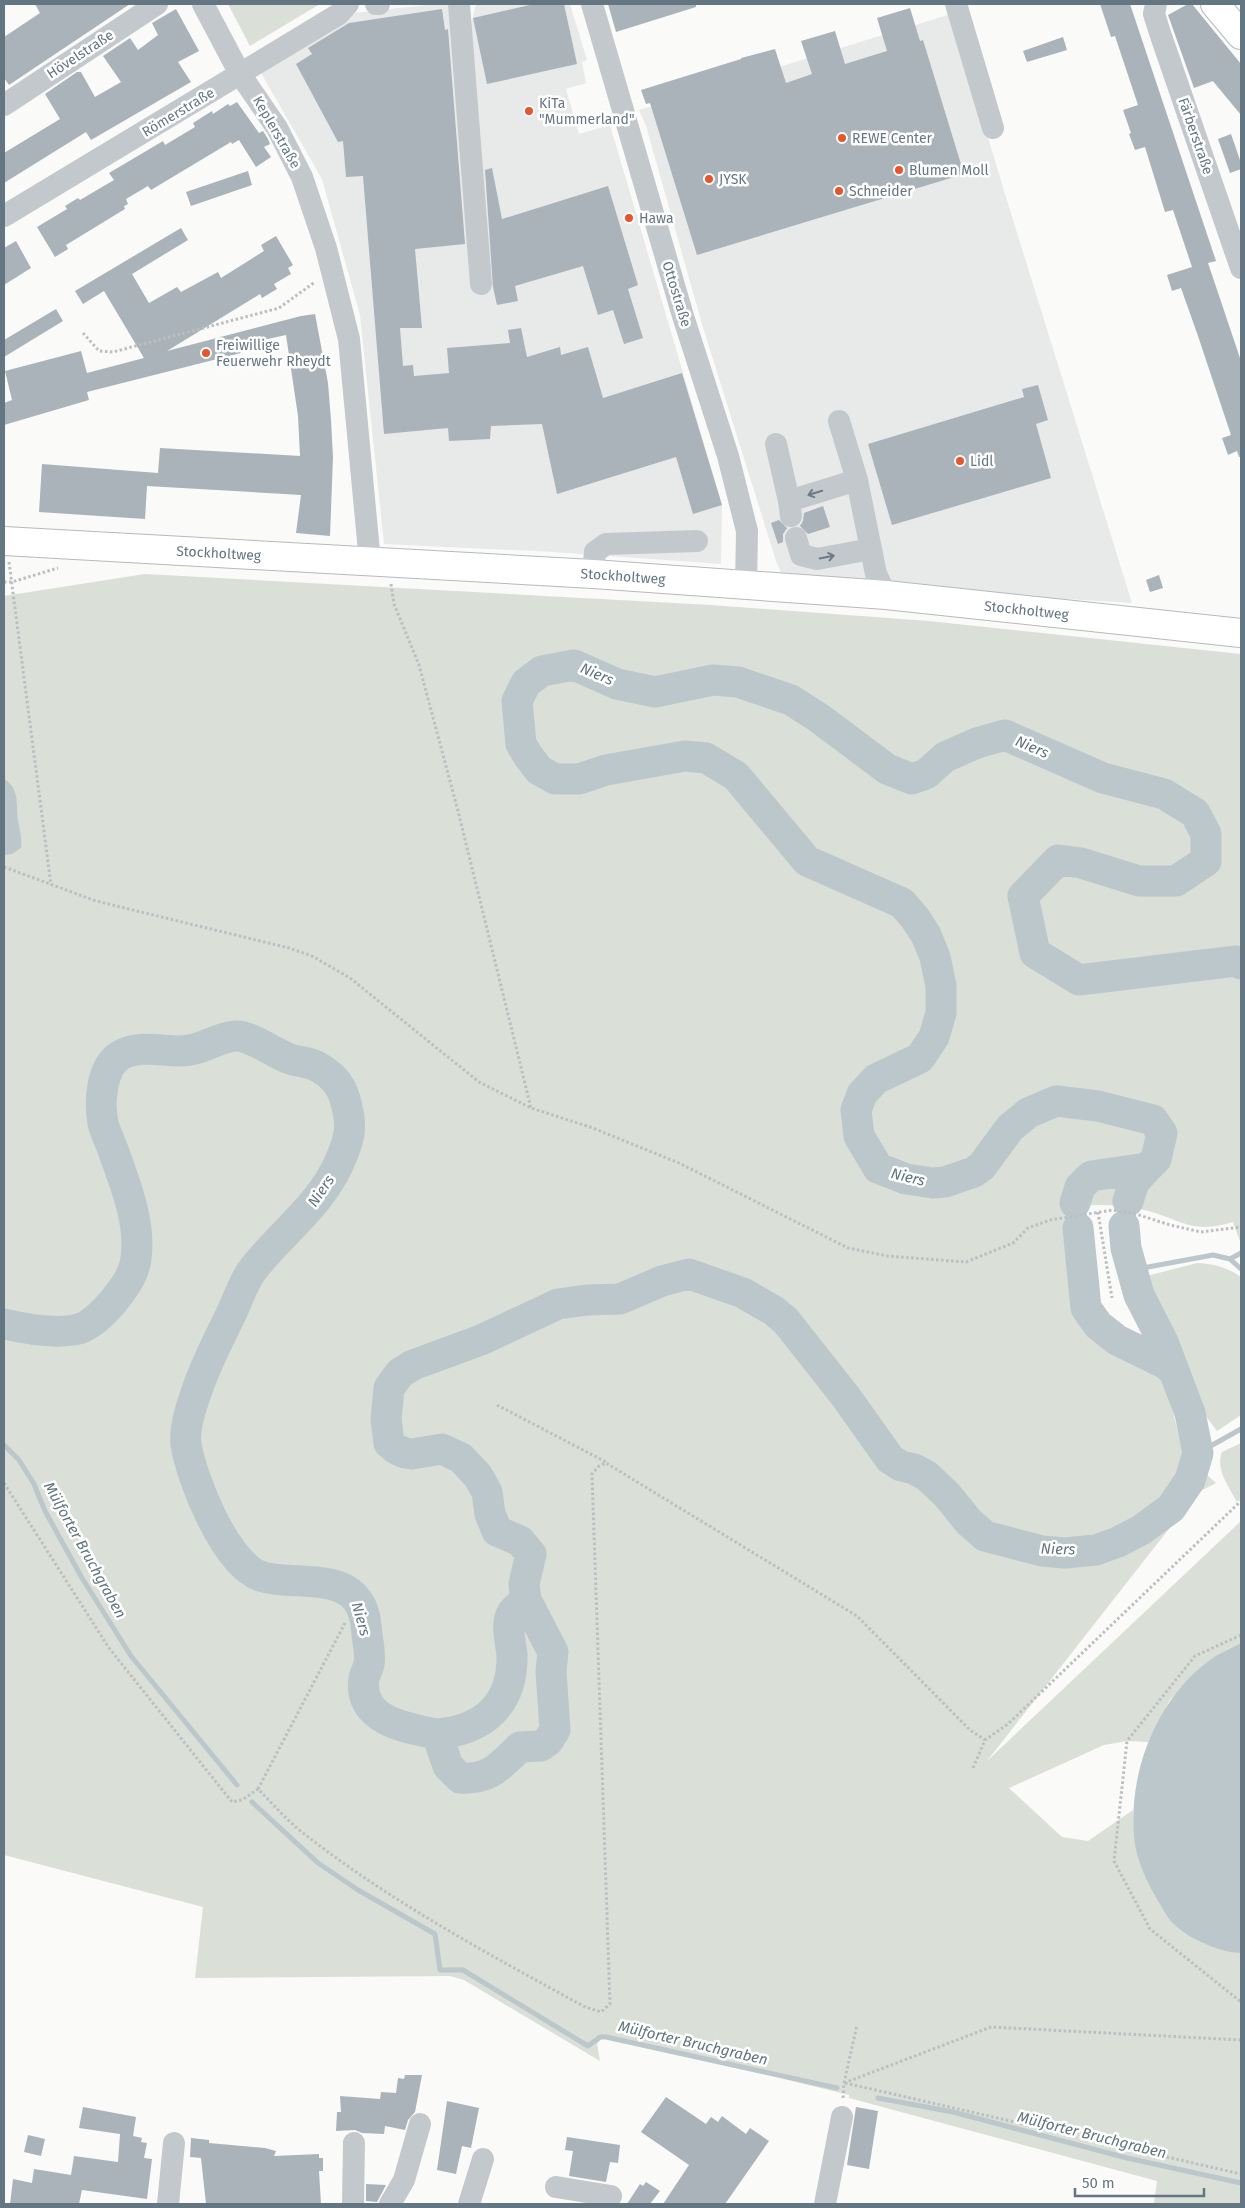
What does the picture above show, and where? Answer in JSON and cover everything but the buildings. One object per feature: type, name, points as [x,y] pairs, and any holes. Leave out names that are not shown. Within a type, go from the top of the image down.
[{"type":"main road","points":[[1215,4],[1241,35]]},
{"type":"main road","name":"Stockholtweg","points":[[5,541],[593,574],[886,596],[1241,633]]},
{"type":"street","name":"Hövelstraße","points":[[4,105],[157,4]]},
{"type":"street","name":"Keplerstraße","points":[[203,4],[240,74],[277,128],[302,177],[331,270],[349,339],[380,562]]},
{"type":"street","name":"Römerstraße","points":[[4,216],[339,14],[348,4]]},
{"type":"street","points":[[459,4],[481,284]]},
{"type":"street","name":"Ottostraße","points":[[592,4],[683,316],[728,456],[747,531],[746,586]]},
{"type":"street","points":[[956,4],[993,128]]},
{"type":"street","name":"Färberstraße","points":[[1156,4],[1154,14],[1241,268]]},
{"type":"street","points":[[839,421],[857,480],[876,574],[886,596]]},
{"type":"street","points":[[776,444],[801,554],[817,560],[871,549]]},
{"type":"street","points":[[792,519],[857,480]]},
{"type":"street","points":[[593,574],[595,552],[606,544],[697,541]]},
{"type":"street","points":[[825,2204],[842,2117]]},
{"type":"street","points":[[390,2204],[404,2180],[420,2124]]},
{"type":"street","points":[[353,2204],[354,2142]]},
{"type":"street","points":[[168,2204],[174,2143]]},
{"type":"street","points":[[469,2204],[483,2159]]},
{"type":"street","points":[[555,2190],[611,2196]]},
{"type":"path","points":[[83,333],[99,351],[113,352],[279,308],[331,270]]},
{"type":"path","points":[[5,541],[51,885]]},
{"type":"path","points":[[380,562],[394,604],[419,666],[458,811],[532,1108]]},
{"type":"path","points":[[4,867],[96,900],[289,948],[312,956],[350,978],[479,1082],[532,1108],[590,1127],[679,1163],[848,1248],[887,1256],[966,1262],[1013,1243],[1028,1228],[1050,1220],[1113,1210],[1201,1232],[1241,1226]]},
{"type":"path","points":[[1098,1212],[1112,1298]]},
{"type":"path","points":[[497,1405],[606,1463],[857,1616],[970,1730],[986,1740]]},
{"type":"path","points":[[258,1789],[306,1835],[364,1878],[472,1945],[586,2007],[601,2012],[610,2004],[592,1474],[599,1466],[606,1463]]},
{"type":"path","points":[[4,1483],[109,1648],[232,1802],[242,1800],[258,1789],[345,1622]]},
{"type":"path","points":[[974,1768],[986,1740],[992,1738],[1008,1724],[1241,1501]]},
{"type":"path","points":[[1241,1635],[1194,1656],[1127,1741],[1114,1861],[1150,1929],[1241,2002]]},
{"type":"path","points":[[842,2117],[844,2083],[857,2025]]},
{"type":"path","points":[[844,2083],[930,2052],[991,2027],[1241,2040]]},
{"type":"path","points":[[844,2083],[1241,2174]]},
{"type":"shaded area","points":[[228,4],[320,4],[250,46]]},
{"type":"shaded area","points":[[451,4],[469,32],[476,4],[570,4],[587,60],[582,62],[586,83],[566,89],[579,134],[610,125],[722,505],[721,564],[553,552],[384,544],[360,315],[322,179],[261,73],[354,13]]},
{"type":"shaded area","points":[[951,14],[1132,603],[785,582],[776,561],[702,324],[646,126],[639,110]]},
{"type":"shaded area","points":[[145,574],[711,605],[929,621],[1241,654],[1241,1244],[1233,1222],[1206,1227],[1187,1224],[1144,1210],[1125,1207],[1096,1205],[1066,1207],[1078,1311],[1100,1342],[1145,1367],[1162,1371],[1184,1454],[1216,1483],[1197,1493],[987,1761],[1241,1521],[1241,1643],[1217,1655],[1170,1700],[1148,1742],[1127,1741],[1104,1745],[1009,1788],[1062,1837],[1088,1841],[1133,1810],[1134,1839],[1202,1943],[1241,1953],[1241,2204],[1154,2204],[1157,2181],[849,2098],[849,2095],[724,2064],[605,2038],[602,2038],[597,2044],[600,2061],[464,1980],[450,1976],[195,1978],[203,1907],[4,1855],[4,596]]},
{"type":"shaded area","points":[[4,779],[13,787],[15,792],[21,848],[12,854],[4,855]]},
{"type":"shaded area","points":[[1197,1263],[1220,1267],[1241,1277],[1241,1415],[1217,1431],[1194,1400],[1186,1373],[1139,1278]]},
{"type":"shaded area","points":[[1241,1443],[1241,1498],[1237,1502],[1224,1478],[1220,1458],[1222,1452]]},
{"type":"shaded area","points":[[1241,1643],[1241,1953],[1223,1950],[1203,1943],[1184,1932],[1169,1918],[1143,1872],[1135,1846],[1133,1811],[1136,1785],[1142,1760],[1164,1711],[1179,1690],[1197,1671],[1217,1655]]},
{"type":"waterway","name":"Niers","points":[[1075,1203],[1080,1187],[1091,1176],[1147,1168],[1156,1159],[1162,1133],[1153,1120],[1098,1106],[1056,1101],[1028,1113],[1010,1128],[982,1166],[974,1172],[945,1182],[933,1183],[906,1179],[878,1168],[859,1136],[856,1110],[862,1094],[876,1079],[920,1058],[934,1037],[941,1013],[941,986],[935,957],[926,935],[915,918],[902,903],[807,861],[736,776],[706,758],[685,756],[606,770],[579,779],[555,779],[539,770],[521,744],[517,701],[526,683],[542,671],[574,665],[617,684],[655,692],[713,680],[738,682],[791,700],[819,718],[887,769],[912,779],[926,774],[945,757],[977,743],[1005,735],[1103,778],[1164,794],[1195,813],[1206,834],[1206,861],[1176,881],[1139,881],[1081,863],[1058,860],[1023,896],[1035,953],[1079,980],[1236,961],[1241,964]]},
{"type":"waterway","name":"Niers","points":[[4,1324],[33,1330],[55,1331],[75,1330],[84,1327],[103,1313],[112,1303],[133,1271],[137,1244],[134,1217],[127,1190],[104,1126],[101,1105],[105,1076],[114,1060],[121,1055],[135,1050],[188,1050],[229,1037],[242,1036],[290,1059],[315,1065],[334,1079],[343,1094],[350,1122],[349,1136],[342,1156],[320,1194],[262,1258],[246,1281],[200,1383],[188,1418],[186,1444],[202,1497],[234,1555],[247,1568],[260,1576],[271,1579],[325,1583],[338,1586],[349,1592],[360,1604],[366,1621],[370,1657],[369,1666],[364,1678],[364,1693],[369,1704],[376,1713],[387,1720],[412,1729],[437,1734],[448,1766],[460,1778],[470,1778],[479,1777],[494,1770],[520,1747],[541,1746],[548,1741],[555,1730],[551,1671],[553,1652],[526,1600],[524,1584],[531,1554],[520,1541],[497,1531],[490,1514],[487,1492],[478,1476],[461,1458],[442,1449],[412,1454],[396,1449],[389,1443],[386,1419],[389,1388],[400,1373],[413,1365],[481,1340],[558,1304],[587,1300],[620,1299],[662,1281],[689,1274],[743,1293],[774,1311],[786,1321],[846,1397],[890,1459],[901,1466],[914,1469],[927,1476],[947,1495],[969,1522],[985,1536],[1042,1551],[1065,1553],[1096,1550],[1118,1542],[1141,1530],[1171,1508],[1190,1480],[1198,1453],[1190,1413],[1174,1371],[1164,1363],[1117,1340],[1098,1325],[1086,1308],[1078,1228]]},
{"type":"waterway","name":"Niers","points":[[1128,1201],[1134,1182],[1147,1168]]},
{"type":"waterway","name":"Niers","points":[[1124,1226],[1126,1248],[1139,1295],[1163,1342],[1174,1371]]},
{"type":"waterway","points":[[1230,1259],[1241,1253]]},
{"type":"waterway","points":[[1132,1270],[1213,1255],[1230,1259],[1241,1269]]},
{"type":"waterway","points":[[1198,1453],[1241,1429]]},
{"type":"waterway","name":"Mülforter Bruchgraben","points":[[4,1445],[19,1460],[34,1484],[45,1511],[82,1578],[131,1656],[237,1785]]},
{"type":"waterway","name":"Niers","points":[[437,1734],[469,1727],[482,1720],[501,1700],[511,1672],[510,1618],[513,1611],[526,1600]]},
{"type":"waterway","name":"Mülforter Bruchgraben","points":[[252,1802],[318,1863],[358,1890],[435,1934],[440,1970],[463,1970],[588,2046],[600,2037],[606,2037],[837,2088]]},
{"type":"waterway","name":"Mülforter Bruchgraben","points":[[878,2098],[953,2112],[1127,2158],[1241,2183]]},
{"type":"place","name":"KiTa \"Mummerland\"","points":[[529,111]]},
{"type":"place","name":"REWE Center","points":[[842,138]]},
{"type":"place","name":"Blumen Moll","points":[[899,170]]},
{"type":"place","name":"JYSK","points":[[709,179]]},
{"type":"place","name":"Schneider","points":[[839,191]]},
{"type":"place","name":"Hawa","points":[[629,218]]},
{"type":"place","name":"Freiwillige Feuerwehr Rheydt","points":[[206,353]]},
{"type":"place","name":"Lidl","points":[[960,461]]}]
